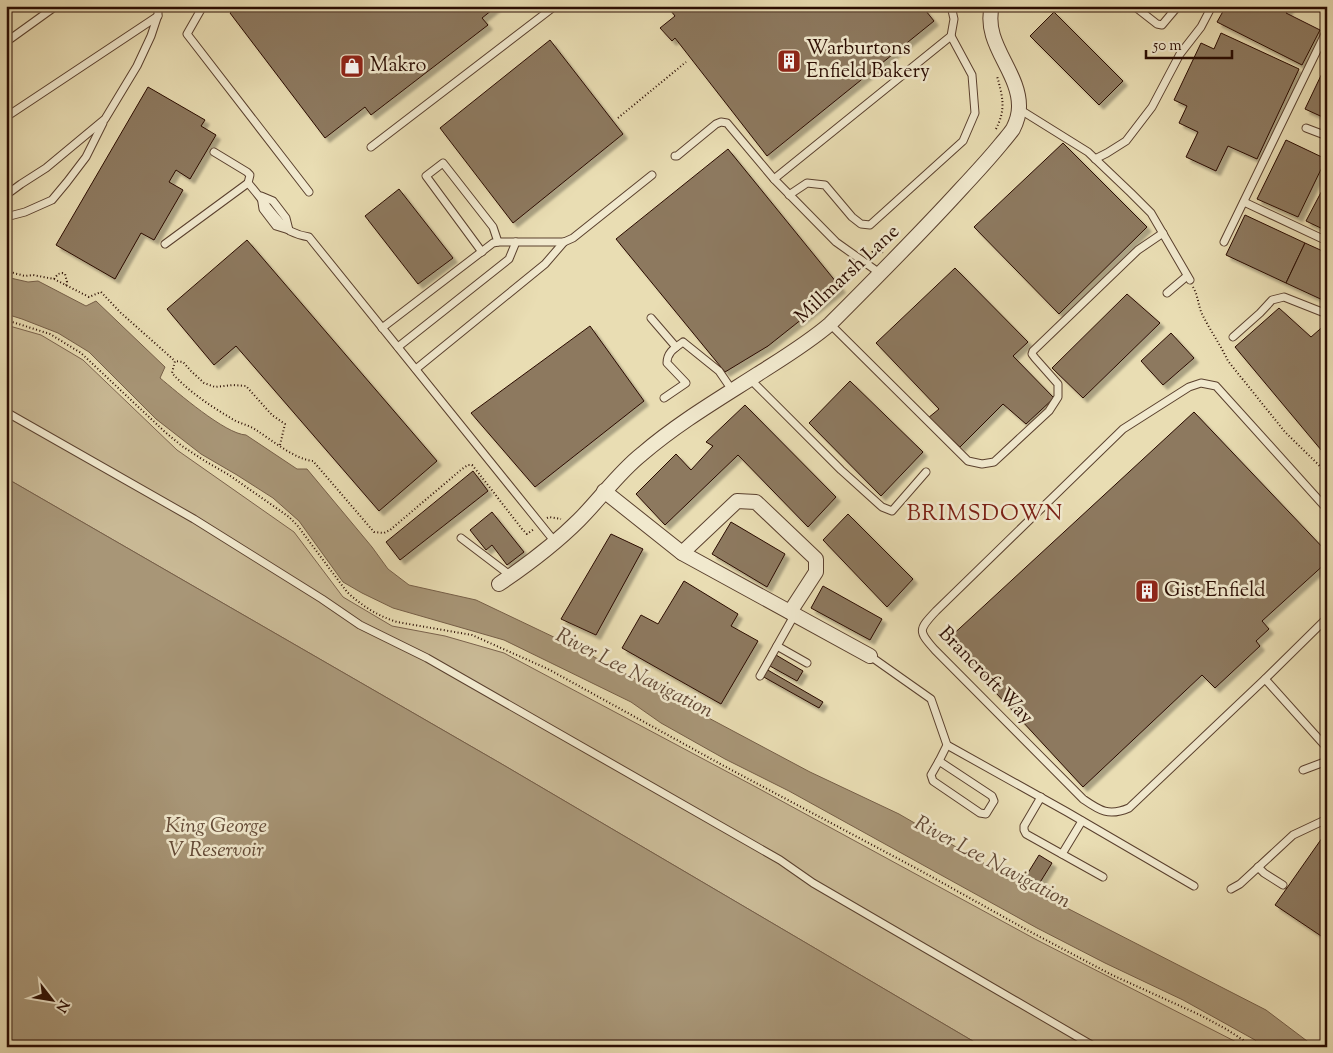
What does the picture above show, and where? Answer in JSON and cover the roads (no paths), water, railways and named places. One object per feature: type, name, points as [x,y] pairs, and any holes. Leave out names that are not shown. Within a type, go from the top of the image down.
[{"type":"street","name":"Millmarsh Lane","points":[[499,584],[554,542],[581,518],[629,465],[677,426],[805,343],[830,324],[918,237],[992,156],[1013,129],[1019,109],[1019,98],[1015,84],[993,35],[991,23],[992,6]]},
{"type":"street","points":[[604,492],[682,553],[870,656]]},
{"type":"street","points":[[682,553],[737,501],[756,502],[816,559],[816,572],[793,613]]},
{"type":"lane","points":[[6,217],[25,212],[52,200],[86,156],[152,36],[158,16],[158,6]]},
{"type":"lane","points":[[203,6],[187,34],[309,192]]},
{"type":"lane","points":[[371,147],[555,6]]},
{"type":"lane","points":[[789,195],[807,183],[825,185],[852,217],[861,224],[870,225],[963,141],[975,113],[972,75],[951,36],[954,19],[952,6]]},
{"type":"lane","points":[[1134,6],[1157,24],[1162,25],[1178,6]]},
{"type":"lane","points":[[1096,159],[1126,141],[1152,107],[1180,54],[1201,27],[1212,6]]},
{"type":"lane","points":[[6,42],[53,7]]},
{"type":"lane","points":[[6,118],[158,16]]},
{"type":"lane","points":[[1224,242],[1327,30]]},
{"type":"lane","points":[[774,179],[951,36]]},
{"type":"lane","points":[[1019,109],[1088,152],[1151,213],[1189,278],[1167,293]]},
{"type":"lane","points":[[6,195],[46,168],[105,119]]},
{"type":"lane","points":[[675,156],[716,124],[721,122],[727,123],[774,179],[836,242],[880,274]]},
{"type":"lane","points":[[1306,128],[1327,136]]},
{"type":"lane","points":[[164,244],[248,183],[250,175],[247,172],[214,152]]},
{"type":"lane","points":[[482,252],[426,176],[443,163],[493,227],[498,242]]},
{"type":"lane","points":[[382,328],[493,243],[564,242],[573,238],[652,175]]},
{"type":"lane","points":[[248,183],[261,196],[272,201],[286,218],[289,230]]},
{"type":"lane","points":[[261,196],[263,209],[276,226],[298,235],[309,237],[554,542]]},
{"type":"lane","points":[[1244,202],[1327,241]]},
{"type":"lane","points":[[830,324],[968,461],[982,464],[994,462],[1050,412],[1058,397],[1058,384],[1035,358],[1032,354],[1033,351],[1138,250],[1163,233]]},
{"type":"lane","points":[[398,347],[509,259],[516,242]]},
{"type":"lane","points":[[416,369],[545,264],[564,242]]},
{"type":"lane","points":[[1233,337],[1272,300],[1284,297],[1327,314]]},
{"type":"lane","points":[[651,318],[676,347]]},
{"type":"lane","points":[[664,398],[686,383],[667,363],[667,358],[671,351],[683,342],[719,371],[732,390]]},
{"type":"lane","points":[[750,379],[841,470],[882,507],[892,511],[926,472]]},
{"type":"lane","name":"Brancroft Way","points":[[1327,509],[1216,386],[1201,383],[1189,387],[1123,429],[923,624],[922,632],[935,650],[1082,799],[1101,812],[1120,812],[1129,808],[1327,618]]},
{"type":"lane","points":[[6,412],[194,519],[360,625],[427,658],[568,738],[780,860],[813,883],[1095,1047]]},
{"type":"lane","points":[[461,538],[511,576]]},
{"type":"lane","points":[[760,676],[793,613]]},
{"type":"lane","points":[[777,646],[806,663]]},
{"type":"lane","points":[[870,656],[931,699],[947,745],[1194,886]]},
{"type":"lane","points":[[1265,679],[1327,748]]},
{"type":"lane","points":[[939,761],[992,796],[994,801],[986,814],[980,813],[933,781],[931,775],[947,745]]},
{"type":"lane","points":[[1303,770],[1327,761]]},
{"type":"lane","points":[[1041,797],[1024,826],[1026,834],[1103,877]]},
{"type":"lane","points":[[1232,889],[1240,884],[1293,835],[1327,819]]},
{"type":"lane","points":[[1062,854],[1082,821]]},
{"type":"lane","points":[[1258,867],[1283,886]]},
{"type":"water","points":[[6,277],[28,282],[38,281],[86,306],[96,301],[165,367],[160,378],[189,402],[226,428],[246,435],[297,469],[307,469],[388,569],[409,585],[476,600],[581,650],[810,772],[899,814],[1020,884],[1266,1010],[1315,1047],[1262,1047],[1255,1040],[1183,1000],[1037,928],[789,791],[725,759],[661,723],[631,702],[504,640],[393,608],[343,582],[299,521],[273,498],[201,454],[156,419],[89,352],[58,333],[6,314]]},
{"type":"water","name":"King George V Reservoir","points":[[6,478],[500,763],[983,1047],[6,1047]]},
{"type":"place","name":"Warburtons Enfield Bakery","points":[[789,61]]},
{"type":"place","name":"Makro","points":[[352,66]]},
{"type":"place","name":"Gist Enfield","points":[[1147,591]]},
{"type":"district","name":"BRIMSDOWN","points":[[985,515]]},
{"type":"water label","name":"River Lee Navigation","points":[[634,674]]},
{"type":"water label","name":"River Lee Navigation","points":[[992,863]]}]
